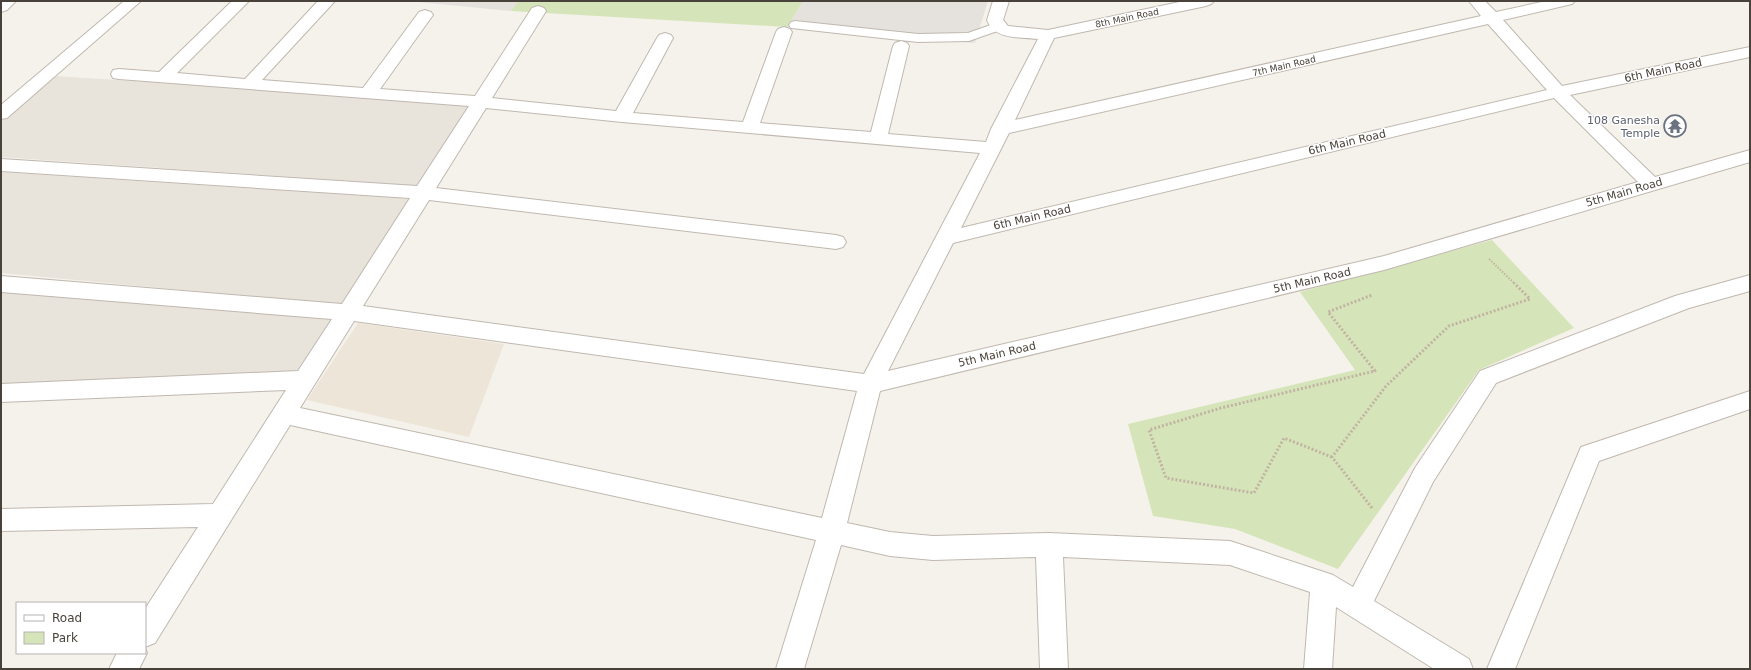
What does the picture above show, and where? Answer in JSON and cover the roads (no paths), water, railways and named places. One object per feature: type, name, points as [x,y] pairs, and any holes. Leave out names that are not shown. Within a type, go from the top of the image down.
[{"type":"street","points":[[1,7],[8,1]]},
{"type":"street","points":[[1,114],[133,1]]},
{"type":"street","points":[[164,77],[241,1]]},
{"type":"street","points":[[249,84],[327,1]]},
{"type":"street","points":[[999,26],[994,20],[1001,1]]},
{"type":"street","name":"8th Main Road","points":[[999,26],[1003,30],[1048,35],[1139,8],[1206,1]]},
{"type":"street","points":[[1477,1],[1558,92],[1651,184]]},
{"type":"street","name":"7th Main Road","points":[[1000,129],[1493,19],[1567,1]]},
{"type":"street","points":[[146,632],[538,11]]},
{"type":"street","points":[[368,93],[425,16]]},
{"type":"street","points":[[750,127],[790,28]]},
{"type":"street","points":[[790,669],[832,530],[870,384],[992,148],[1000,129],[1048,35]]},
{"type":"street","points":[[622,117],[664,38]]},
{"type":"street","points":[[878,139],[901,46]]},
{"type":"street","name":"6th Main Road","points":[[946,238],[1558,92],[1750,52]]},
{"type":"street","points":[[119,74],[480,102],[622,117],[992,148]]},
{"type":"street","name":"5th Main Road","points":[[870,384],[1384,263],[1750,156]]},
{"type":"street","points":[[1,165],[423,193],[836,242]]},
{"type":"street","points":[[1358,605],[1424,475],[1488,377],[1683,302],[1750,283]]},
{"type":"street","points":[[1,284],[348,312],[870,384]]},
{"type":"street","points":[[1,393],[305,380]]},
{"type":"street","points":[[1501,669],[1590,454],[1750,400]]},
{"type":"street","points":[[284,414],[832,530],[890,544],[933,548],[1049,545],[1230,553],[1324,584],[1459,669]]},
{"type":"street","points":[[1,520],[220,515]]},
{"type":"street","points":[[1049,545],[1054,669]]},
{"type":"street","points":[[1318,669],[1324,584]]},
{"type":"street","points":[[123,669],[132,654]]},
{"type":"lane","points":[[790,28],[918,38],[969,37],[999,26]]},
{"type":"place","name":"108 Ganesha Temple","points":[[1675,126]]}]
